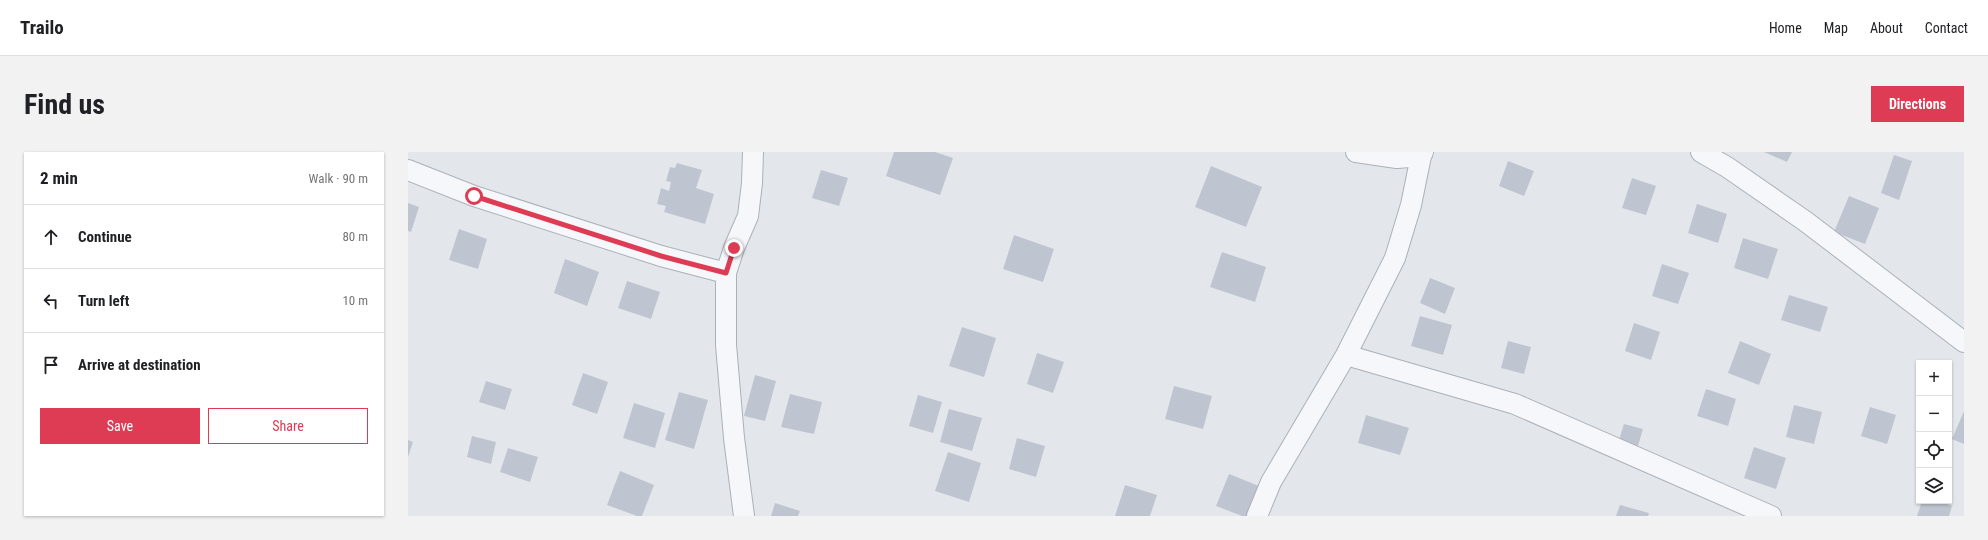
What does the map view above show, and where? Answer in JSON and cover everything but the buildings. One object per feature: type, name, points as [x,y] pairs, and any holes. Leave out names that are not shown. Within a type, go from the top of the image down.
[{"type":"street","points":[[744,516],[734,438],[726,345],[726,273],[734,248],[748,216],[752,184],[753,152]]},
{"type":"street","points":[[1257,516],[1271,482],[1346,355],[1395,258],[1411,205],[1422,154],[1397,158],[1356,152]]},
{"type":"street","points":[[1701,152],[1730,159],[1805,221],[1964,342]]},
{"type":"street","points":[[408,170],[481,199],[661,256],[726,273]]},
{"type":"street","points":[[1346,355],[1515,404],[1771,516]]},
{"type":"route","points":[[474,196],[661,256],[726,273],[734,248]]}]
